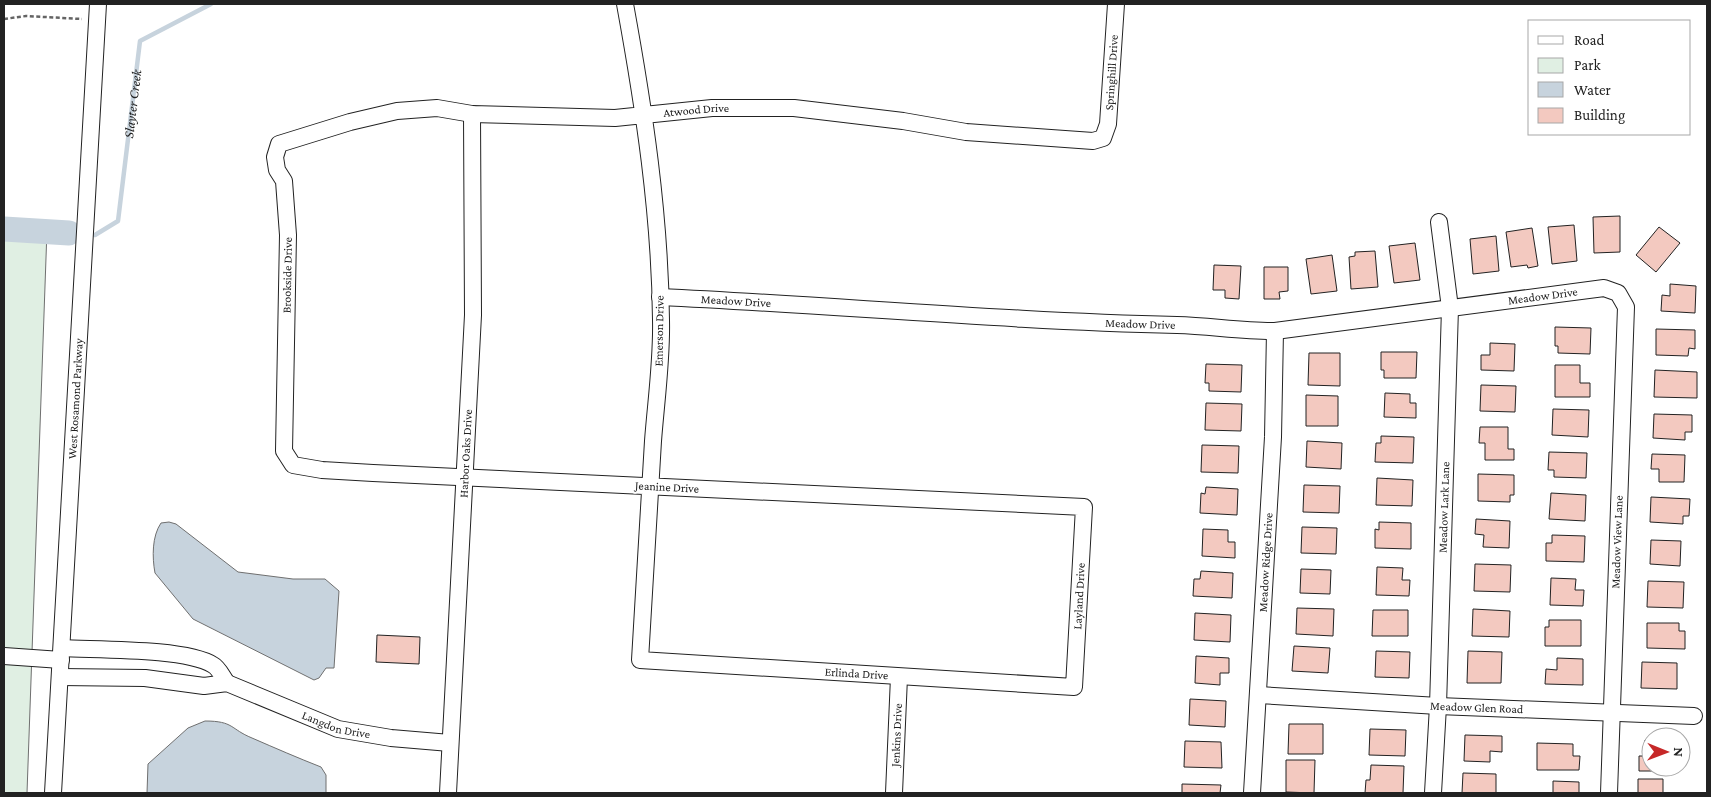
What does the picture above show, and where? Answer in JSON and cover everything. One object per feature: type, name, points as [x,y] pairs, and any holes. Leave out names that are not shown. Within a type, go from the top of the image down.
[{"type":"street","name":"West Rosamond Parkway","points":[[53,793],[98,4]]},
{"type":"street","name":"Emerson Drive","points":[[625,4],[655,200],[661,321],[640,660]]},
{"type":"street","name":"Springhill Drive","points":[[1103,138],[1108,124],[1116,4]]},
{"type":"street","name":"Atwood Drive","points":[[292,140],[397,110],[437,108],[472,114],[615,118],[712,108],[794,108],[903,121],[966,132],[1082,141],[1103,138]]},
{"type":"street","name":"Harbor Oaks Drive","points":[[448,793],[472,315],[472,114]]},
{"type":"street","name":"Brookside Drive","points":[[284,424],[288,235],[284,181],[278,170],[275,157],[279,144],[292,140]]},
{"type":"street","name":"Meadow Lark Lane","points":[[1433,793],[1438,706],[1450,308],[1439,222]]},
{"type":"street","name":"Meadow Drive","points":[[660,297],[794,303],[1096,323],[1192,326],[1239,331],[1275,331],[1604,288],[1618,293]]},
{"type":"street","name":"Meadow View Lane","points":[[1608,793],[1626,307],[1618,293]]},
{"type":"street","name":"Meadow Ridge Drive","points":[[1252,793],[1273,437],[1275,331]]},
{"type":"street","name":"Jeanine Drive","points":[[284,424],[284,451],[293,465],[322,470],[1084,506]]},
{"type":"street","name":"Layland Drive","points":[[1074,687],[1084,506]]},
{"type":"street","name":"Langdon Drive","points":[[4,656],[155,653],[194,658],[215,666],[227,684]]},
{"type":"street","name":"Erlinda Drive","points":[[640,660],[1074,687]]},
{"type":"street","name":"Langdon Drive","points":[[60,677],[144,678],[204,686],[227,684],[338,729],[391,738],[450,743]]},
{"type":"street","name":"Jenkins Drive","points":[[894,793],[899,677]]},
{"type":"street","name":"Meadow Glen Road","points":[[1258,695],[1438,706],[1694,716]]},
{"type":"path","points":[[4,19],[26,16],[86,18]]},
{"type":"green space","points":[[4,228],[47,230],[27,793],[4,793]]},
{"type":"water","points":[[169,522],[176,524],[238,572],[293,579],[325,579],[339,591],[334,668],[326,668],[319,678],[314,680],[193,619],[155,573],[153,560],[154,540],[161,523]]},
{"type":"water","points":[[205,721],[227,724],[245,735],[321,767],[326,775],[326,793],[147,793],[148,764],[188,728]]},
{"type":"building","points":[[1620,216],[1620,252],[1594,253],[1593,217]]},
{"type":"building","points":[[1574,225],[1577,261],[1552,264],[1548,227]]},
{"type":"building","points":[[1659,227],[1680,243],[1656,272],[1636,255]]},
{"type":"building","points":[[1532,228],[1538,266],[1528,268],[1527,265],[1511,267],[1506,232]]},
{"type":"building","points":[[1496,236],[1499,271],[1473,274],[1470,239]]},
{"type":"building","points":[[1415,243],[1420,280],[1394,283],[1389,246]]},
{"type":"building","points":[[1375,251],[1378,287],[1351,289],[1349,257],[1355,256],[1355,252]]},
{"type":"building","points":[[1332,255],[1337,291],[1311,294],[1306,259]]},
{"type":"building","points":[[1214,265],[1241,266],[1239,299],[1225,298],[1225,290],[1213,290]]},
{"type":"building","points":[[1264,267],[1288,267],[1288,291],[1279,292],[1280,299],[1264,299]]},
{"type":"building","points":[[1670,284],[1696,286],[1695,313],[1661,311],[1662,295],[1670,296]]},
{"type":"building","points":[[1555,327],[1591,328],[1590,354],[1558,353],[1558,346],[1555,346]]},
{"type":"building","points":[[1656,329],[1695,330],[1695,349],[1689,348],[1688,356],[1656,355]]},
{"type":"building","points":[[1490,343],[1515,344],[1514,371],[1481,370],[1481,355],[1490,355]]},
{"type":"building","points":[[1381,352],[1417,352],[1416,378],[1384,378],[1384,370],[1381,370]]},
{"type":"building","points":[[1309,353],[1340,353],[1340,386],[1308,385]]},
{"type":"building","points":[[1206,364],[1242,365],[1241,392],[1209,391],[1209,383],[1205,383]]},
{"type":"building","points":[[1555,365],[1580,365],[1580,383],[1590,383],[1590,397],[1555,397]]},
{"type":"building","points":[[1655,370],[1697,372],[1697,398],[1654,397]]},
{"type":"building","points":[[1481,385],[1516,386],[1515,412],[1480,411]]},
{"type":"building","points":[[1385,393],[1410,394],[1410,403],[1416,403],[1416,418],[1384,417]]},
{"type":"building","points":[[1306,395],[1338,396],[1338,426],[1306,426]]},
{"type":"building","points":[[1206,403],[1242,404],[1241,431],[1205,430]]},
{"type":"building","points":[[1553,409],[1589,410],[1588,437],[1552,435]]},
{"type":"building","points":[[1654,414],[1692,415],[1692,432],[1685,432],[1685,440],[1653,438]]},
{"type":"building","points":[[1480,427],[1508,427],[1508,449],[1514,449],[1514,460],[1485,460],[1485,443],[1479,443]]},
{"type":"building","points":[[1381,436],[1414,437],[1413,463],[1375,462],[1376,443],[1381,443]]},
{"type":"building","points":[[1307,441],[1342,443],[1341,469],[1306,467]]},
{"type":"building","points":[[1202,445],[1239,446],[1238,473],[1201,472]]},
{"type":"building","points":[[1549,452],[1587,453],[1586,478],[1554,477],[1554,470],[1548,470]]},
{"type":"building","points":[[1652,454],[1685,455],[1684,482],[1659,482],[1659,469],[1651,469]]},
{"type":"building","points":[[1478,474],[1514,475],[1514,495],[1510,495],[1510,502],[1478,501]]},
{"type":"building","points":[[1377,478],[1413,480],[1412,506],[1376,505]]},
{"type":"building","points":[[1304,485],[1340,486],[1339,513],[1303,512]]},
{"type":"building","points":[[1206,487],[1238,489],[1237,515],[1200,513],[1201,493],[1205,494]]},
{"type":"building","points":[[1551,493],[1586,495],[1585,521],[1549,519]]},
{"type":"building","points":[[1651,497],[1690,499],[1689,516],[1683,516],[1683,524],[1650,522]]},
{"type":"building","points":[[1476,519],[1510,521],[1509,548],[1483,547],[1484,535],[1475,534]]},
{"type":"building","points":[[1379,522],[1411,523],[1411,549],[1375,548],[1375,529],[1379,530]]},
{"type":"building","points":[[1302,527],[1337,528],[1336,554],[1301,553]]},
{"type":"building","points":[[1203,529],[1228,530],[1228,542],[1235,542],[1235,558],[1202,556]]},
{"type":"building","points":[[1552,535],[1585,536],[1584,562],[1546,561],[1546,543],[1552,543]]},
{"type":"building","points":[[1651,540],[1681,541],[1680,566],[1650,564]]},
{"type":"building","points":[[1475,564],[1511,565],[1510,592],[1474,591]]},
{"type":"building","points":[[1377,567],[1403,568],[1402,580],[1410,580],[1409,596],[1376,595]]},
{"type":"building","points":[[1301,569],[1331,570],[1330,594],[1300,593]]},
{"type":"building","points":[[1201,571],[1233,573],[1232,598],[1193,596],[1194,579],[1200,579]]},
{"type":"building","points":[[1551,578],[1576,579],[1575,590],[1584,590],[1583,606],[1550,605]]},
{"type":"building","points":[[1648,581],[1684,582],[1683,608],[1647,607]]},
{"type":"building","points":[[1297,608],[1334,609],[1333,636],[1296,634]]},
{"type":"building","points":[[1473,609],[1510,611],[1509,637],[1472,636]]},
{"type":"building","points":[[1373,610],[1408,610],[1408,636],[1372,636]]},
{"type":"building","points":[[1195,613],[1231,615],[1230,642],[1194,640]]},
{"type":"building","points":[[1549,620],[1581,620],[1581,646],[1545,646],[1545,627],[1549,627]]},
{"type":"building","points":[[1647,623],[1679,623],[1679,631],[1685,631],[1685,649],[1647,648]]},
{"type":"building","points":[[377,635],[420,637],[419,664],[376,662]]},
{"type":"building","points":[[1294,646],[1330,648],[1328,673],[1292,671]]},
{"type":"building","points":[[1376,651],[1410,652],[1409,678],[1375,677]]},
{"type":"building","points":[[1468,651],[1502,652],[1501,683],[1467,683]]},
{"type":"building","points":[[1196,656],[1229,658],[1229,673],[1220,673],[1220,685],[1195,683]]},
{"type":"building","points":[[1557,658],[1583,659],[1583,685],[1545,684],[1546,669],[1557,670]]},
{"type":"building","points":[[1642,662],[1677,663],[1677,689],[1641,688]]},
{"type":"building","points":[[1190,699],[1226,701],[1225,727],[1189,725]]},
{"type":"building","points":[[1289,724],[1323,724],[1323,754],[1288,754]]},
{"type":"building","points":[[1370,729],[1406,730],[1405,756],[1369,755]]},
{"type":"building","points":[[1465,735],[1502,736],[1502,752],[1490,751],[1490,762],[1464,761]]},
{"type":"building","points":[[1185,741],[1221,742],[1222,768],[1184,767]]},
{"type":"building","points":[[1537,743],[1573,744],[1573,756],[1580,756],[1579,770],[1537,770]]},
{"type":"building","points":[[1639,756],[1641,756],[1641,771],[1639,771]]},
{"type":"building","points":[[1286,760],[1315,760],[1314,793],[1286,792]]},
{"type":"building","points":[[1371,765],[1404,766],[1403,793],[1365,793],[1366,780],[1370,780]]},
{"type":"building","points":[[1463,773],[1496,774],[1496,793],[1462,793]]},
{"type":"building","points":[[1638,779],[1663,779],[1663,793],[1638,793]]},
{"type":"building","points":[[1553,781],[1579,782],[1579,793],[1553,793]]},
{"type":"building","points":[[1182,784],[1221,785],[1220,793],[1182,793]]},
{"type":"waterway","name":"Slayter Creek","points":[[95,235],[118,221],[140,41],[211,4]]},
{"type":"waterway","name":"Slayter Creek","points":[[4,229],[69,233]]}]
